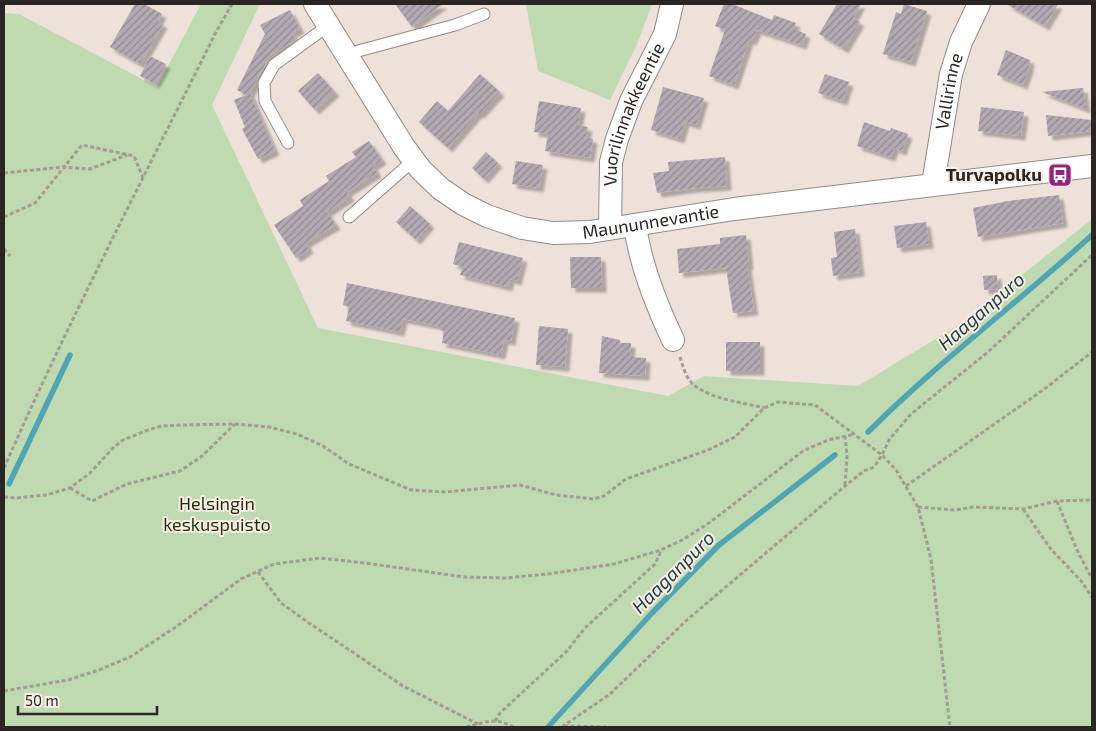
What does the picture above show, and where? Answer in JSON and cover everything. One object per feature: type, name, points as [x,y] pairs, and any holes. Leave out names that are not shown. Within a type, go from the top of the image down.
[{"type":"street","name":"Maununnevantie","points":[[315,4],[421,170],[441,189],[463,204],[487,216],[522,228],[553,233],[590,232],[734,208],[1092,166]]},
{"type":"street","name":"Vuorilinnakkeentie","points":[[610,228],[611,162],[617,139],[631,101],[665,34],[672,4]]},
{"type":"street","name":"Vallirinne","points":[[933,184],[951,74],[961,42],[979,4]]},
{"type":"street","points":[[635,225],[644,264],[662,316],[673,340]]},
{"type":"lane","points":[[347,54],[455,25],[484,14]]},
{"type":"lane","points":[[288,143],[265,101],[264,83],[274,65],[329,25]]},
{"type":"lane","points":[[349,217],[414,160]]},
{"type":"path","points":[[4,468],[43,379],[216,32],[232,4]]},
{"type":"path","points":[[4,217],[35,203],[82,144],[134,156],[143,178]]},
{"type":"path","points":[[4,173],[63,167],[90,169],[127,154]]},
{"type":"path","points":[[4,249],[10,256]]},
{"type":"path","points":[[563,726],[587,712],[610,694],[688,619],[845,486],[864,471],[874,467],[889,440],[911,414],[988,352],[1092,255]]},
{"type":"path","points":[[673,340],[688,378],[694,385],[714,396],[764,408]]},
{"type":"path","points":[[906,486],[1043,390],[1092,352]]},
{"type":"path","points":[[4,497],[16,498],[46,495],[70,488],[90,473],[123,440],[162,426],[235,424],[269,427],[296,434],[323,446],[349,464],[411,490],[444,492],[520,485],[556,495],[594,499],[604,496],[626,479],[708,450],[735,437],[764,408],[778,402],[815,405],[882,455],[896,470],[918,507],[931,559],[950,727]]},
{"type":"path","points":[[70,488],[92,501],[126,484],[180,471],[202,456],[235,424]]},
{"type":"path","points":[[4,691],[68,680],[130,657],[176,627],[241,579],[274,564],[320,558],[464,578],[506,578],[614,564],[661,550],[684,540],[709,523],[803,451],[828,440],[855,434]]},
{"type":"path","points":[[845,486],[846,436]]},
{"type":"path","points":[[918,507],[955,510],[973,507],[1023,509],[1057,501],[1092,500]]},
{"type":"path","points":[[1057,501],[1092,579]]},
{"type":"path","points":[[1023,509],[1050,548],[1082,582],[1092,597]]},
{"type":"path","points":[[495,721],[500,713],[566,652],[585,628],[655,564],[661,550]]},
{"type":"path","points":[[258,572],[281,603],[306,621],[403,686],[478,724]]},
{"type":"path","points":[[466,727],[490,720],[500,721],[513,727]]},
{"type":"path","points":[[563,726],[606,727]]},
{"type":"green space","name":"Helsingin keskuspuisto","points":[[201,4],[260,4],[212,105],[318,328],[668,396],[704,376],[858,386],[962,323],[1092,219],[1092,727],[4,727],[4,13],[19,14],[157,87]]},
{"type":"green space","points":[[526,4],[652,4],[638,42],[610,100],[538,71]]},
{"type":"building","points":[[135,4],[144,4],[162,14],[158,21],[163,24],[140,64],[110,47]]},
{"type":"building","points":[[395,4],[443,4],[412,27]]},
{"type":"building","points":[[724,4],[732,4],[772,20],[774,15],[796,23],[794,29],[806,34],[802,45],[757,30],[752,41],[749,40],[734,85],[709,76],[725,30],[715,26]]},
{"type":"building","points":[[837,4],[861,4],[853,18],[860,22],[844,49],[819,34]]},
{"type":"building","points":[[904,4],[927,11],[911,62],[883,54],[896,12],[901,14]]},
{"type":"building","points":[[1006,4],[1058,4],[1045,26]]},
{"type":"building","points":[[290,10],[300,29],[292,33],[296,40],[270,55],[250,93],[275,151],[258,159],[242,129],[245,127],[234,100],[246,95],[237,90],[265,34],[260,25]]},
{"type":"building","points":[[1006,50],[1030,60],[1023,85],[997,75]]},
{"type":"building","points":[[150,56],[166,64],[155,84],[140,76]]},
{"type":"building","points":[[318,73],[335,92],[315,110],[298,91]]},
{"type":"building","points":[[480,74],[500,92],[480,114],[478,113],[448,148],[419,122],[437,101],[448,111]]},
{"type":"building","points":[[825,74],[849,82],[843,101],[818,93]]},
{"type":"building","points":[[663,87],[704,98],[696,125],[685,122],[680,139],[651,130]]},
{"type":"building","points":[[1083,88],[1086,109],[1042,92]]},
{"type":"building","points":[[539,101],[581,108],[578,125],[588,127],[586,137],[593,139],[590,158],[545,151],[548,134],[534,132]]},
{"type":"building","points":[[981,107],[1024,112],[1021,136],[978,131]]},
{"type":"building","points":[[1046,115],[1092,120],[1092,131],[1048,136]]},
{"type":"building","points":[[864,122],[890,131],[891,128],[908,134],[902,151],[894,148],[891,157],[857,146]]},
{"type":"building","points":[[369,141],[382,160],[373,166],[377,173],[347,192],[350,197],[327,212],[336,225],[306,243],[309,249],[296,258],[274,225],[303,206],[300,200],[329,181],[326,176],[356,157],[352,152]]},
{"type":"building","points":[[486,152],[498,163],[484,179],[472,168]]},
{"type":"building","points":[[725,157],[727,186],[657,193],[653,173],[669,171],[668,162]]},
{"type":"building","points":[[516,161],[543,165],[539,188],[512,184]]},
{"type":"building","points":[[1059,195],[1063,223],[978,237],[973,208],[1008,201]]},
{"type":"building","points":[[410,206],[430,224],[416,240],[396,222]]},
{"type":"building","points":[[926,222],[929,244],[897,248],[894,226]]},
{"type":"building","points":[[855,229],[860,272],[833,276],[831,258],[837,257],[834,232]]},
{"type":"building","points":[[746,235],[749,265],[747,266],[754,311],[733,313],[726,268],[679,273],[677,249],[720,244],[720,238]]},
{"type":"building","points":[[459,242],[523,258],[517,281],[510,279],[508,287],[460,275],[463,267],[453,264]]},
{"type":"building","points":[[570,257],[601,257],[602,288],[571,288]]},
{"type":"building","points":[[997,275],[998,289],[984,290],[983,276]]},
{"type":"building","points":[[347,283],[515,318],[511,341],[504,340],[501,355],[442,343],[444,331],[438,329],[439,326],[403,319],[400,332],[346,321],[349,307],[343,305]]},
{"type":"building","points":[[539,326],[568,329],[565,367],[536,365]]},
{"type":"building","points":[[602,336],[620,340],[620,343],[631,343],[630,357],[646,358],[645,376],[599,373]]},
{"type":"building","points":[[726,342],[760,342],[760,371],[726,371]]},
{"type":"waterway","name":"Haaganpuro","points":[[868,432],[922,381],[1092,235]]},
{"type":"waterway","name":"Haaganpuro","points":[[9,484],[70,355]]},
{"type":"waterway","name":"Haaganpuro","points":[[548,727],[652,613],[719,545],[835,455]]},
{"type":"place","name":"Turvapolku","points":[[1060,175]]}]
